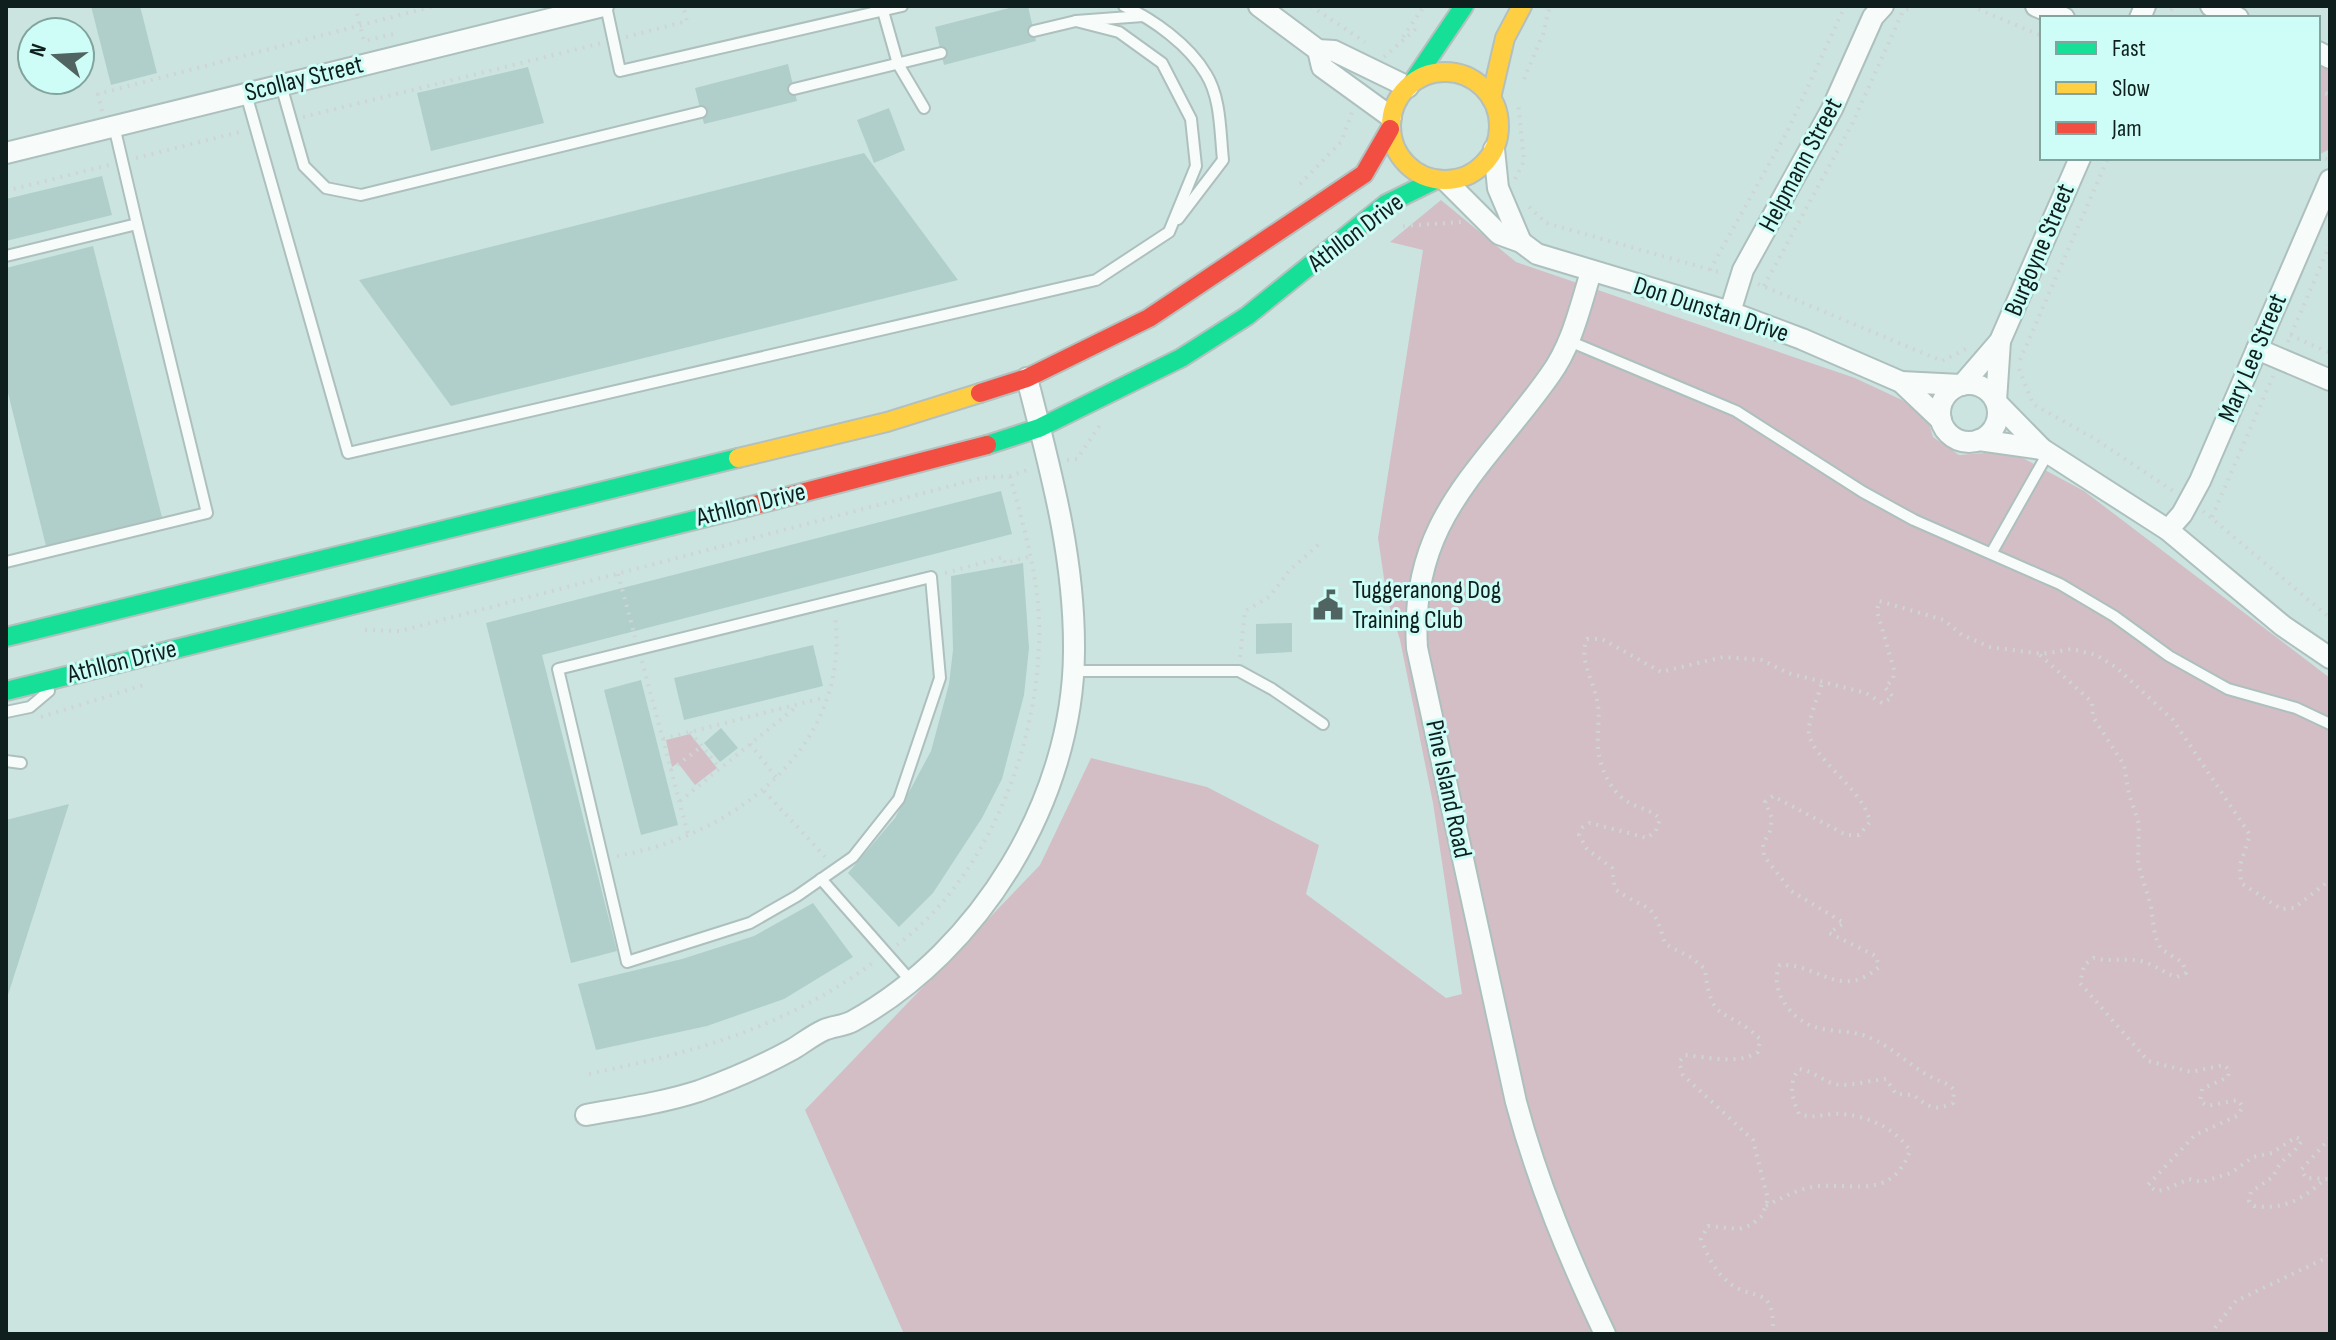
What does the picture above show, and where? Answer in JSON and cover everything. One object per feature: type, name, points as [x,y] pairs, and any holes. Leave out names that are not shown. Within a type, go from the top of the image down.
[{"type":"main road","points":[[1410,85],[1464,6]]},
{"type":"main road","points":[[1491,98],[1505,38],[1522,6]]},
{"type":"main road","points":[[1432,73],[1459,73],[1472,79],[1491,98],[1499,123],[1494,149],[1478,170],[1440,180],[1404,162],[1397,153],[1390,123],[1400,94],[1410,85],[1432,73]]},
{"type":"main road","name":"Athllon Drive","points":[[6,637],[887,422],[1027,378],[1149,318],[1364,174],[1390,123]]},
{"type":"main road","name":"Athllon Drive","points":[[6,691],[967,452],[1039,428],[1181,358],[1247,316],[1386,204],[1440,180]]},
{"type":"main road","points":[[6,680],[69,675]]},
{"type":"street","name":"Scollay Street","points":[[6,153],[604,6]]},
{"type":"street","points":[[1259,6],[1318,50],[1376,60],[1410,85]]},
{"type":"street","points":[[2036,6],[2059,16]]},
{"type":"street","points":[[2211,6],[2234,16]]},
{"type":"street","name":"Helpmann Street","points":[[1730,312],[1743,270],[1832,109],[1876,10]]},
{"type":"street","points":[[1318,50],[1322,67],[1390,123]]},
{"type":"street","points":[[1494,149],[1498,188],[1521,242]]},
{"type":"street","name":"Burgoyne Street","points":[[1961,385],[2000,341],[2079,160]]},
{"type":"street","name":"Don Dunstan Drive","points":[[1440,180],[1499,234],[1521,242],[1537,254],[1730,312],[1901,382],[1961,385]]},
{"type":"street","name":"Mary Lee Street","points":[[2168,530],[2189,502],[2330,180]]},
{"type":"street","name":"Pine Island Road","points":[[1591,272],[1569,341],[1552,373],[1440,520],[1419,582],[1416,626],[1417,648],[1535,1173],[1562,1243],[1605,1334]]},
{"type":"street","name":"Burgoyne Street","points":[[1996,402],[2000,341]]},
{"type":"street","points":[[2257,349],[2330,380]]},
{"type":"street","points":[[586,1115],[701,1091],[791,1050],[824,1030],[850,1023],[945,951],[992,896],[1028,835],[1049,785],[1065,727],[1073,671],[1072,592],[1066,547],[1027,378]]},
{"type":"street","name":"Don Dunstan Drive","points":[[1901,382],[1941,420]]},
{"type":"street","points":[[2045,451],[1956,438],[1941,420],[1947,395],[1961,385],[1978,385],[2045,451],[2168,530],[2283,626],[2330,658]]},
{"type":"street","points":[[1979,440],[1994,429],[1996,402]]},
{"type":"lane","points":[[604,6],[620,71],[902,6]]},
{"type":"lane","points":[[246,94],[348,453],[1096,280],[1169,230],[1223,160],[1217,106],[1206,74],[1147,16],[1124,6]]},
{"type":"lane","points":[[883,11],[898,64],[924,108]]},
{"type":"lane","points":[[1034,31],[1076,21],[1147,16]]},
{"type":"lane","points":[[1076,21],[1119,32],[1162,63],[1191,119],[1196,166],[1169,230]]},
{"type":"lane","points":[[794,89],[941,53]]},
{"type":"lane","points":[[281,85],[304,166],[326,188],[361,195],[701,112]]},
{"type":"lane","points":[[6,562],[207,513],[114,126]]},
{"type":"lane","points":[[6,256],[137,224]]},
{"type":"lane","points":[[1569,341],[1736,411],[1888,506],[2060,584],[2114,616],[2169,656],[2228,689],[2296,708],[2330,724]]},
{"type":"lane","points":[[1992,552],[2045,451]]},
{"type":"lane","points":[[931,577],[940,678],[899,799],[853,857],[750,923],[627,962],[558,669],[833,601],[931,577]]},
{"type":"lane","points":[[1073,671],[1239,671],[1282,695],[1323,724]]},
{"type":"lane","points":[[6,712],[30,707],[69,675]]},
{"type":"lane","points":[[6,761],[21,763]]},
{"type":"lane","points":[[821,879],[910,980]]},
{"type":"path","points":[[355,6],[364,41],[394,34]]},
{"type":"path","points":[[98,94],[434,6]]},
{"type":"path","points":[[291,120],[687,21],[683,6]]},
{"type":"path","points":[[1311,6],[1367,43]]},
{"type":"path","points":[[1376,60],[1397,45],[1424,6]]},
{"type":"path","points":[[1710,270],[1788,130],[1845,6]]},
{"type":"path","points":[[1764,286],[1852,124],[1903,11],[1915,6]]},
{"type":"path","points":[[1971,6],[2040,35]]},
{"type":"path","points":[[1376,60],[1424,21]]},
{"type":"path","points":[[1296,188],[1341,142],[1356,93]]},
{"type":"path","points":[[6,191],[255,128]]},
{"type":"path","points":[[2107,160],[2019,369],[2033,404],[2106,446],[2212,517],[2330,618]]},
{"type":"path","points":[[2212,517],[2330,244]]},
{"type":"path","points":[[2290,335],[2330,353]]},
{"type":"path","points":[[589,1074],[660,1058],[767,1025],[801,1011],[886,953],[957,886],[1007,794],[1037,689],[1039,620],[1032,556],[1010,476]]},
{"type":"path","points":[[359,629],[400,631],[981,478]]},
{"type":"path","points":[[1239,671],[1245,611],[1269,597],[1290,570],[1319,544]]},
{"type":"path","points":[[931,577],[1003,557],[1005,563],[1032,556]]},
{"type":"path","points":[[618,574],[688,834]]},
{"type":"path","points":[[603,859],[634,853],[725,818],[764,791],[777,777],[810,735],[826,697],[838,639],[833,601]]},
{"type":"path","points":[[1773,1334],[1774,1309],[1767,1300],[1724,1278],[1701,1239],[1708,1226],[1739,1229],[1751,1225],[1766,1206],[1768,1199],[1753,1140],[1683,1075],[1679,1062],[1685,1055],[1726,1059],[1750,1057],[1758,1052],[1760,1039],[1746,1026],[1723,1017],[1713,1007],[1708,996],[1705,969],[1692,958],[1665,944],[1658,916],[1643,903],[1615,889],[1612,868],[1587,849],[1579,835],[1583,827],[1590,823],[1647,838],[1656,831],[1660,819],[1653,812],[1639,809],[1620,796],[1605,775],[1598,753],[1598,704],[1582,653],[1587,639],[1602,639],[1661,672],[1723,657],[1762,660],[1788,673],[1866,693],[1882,703],[1893,697],[1885,687],[1893,679],[1894,670],[1877,611],[1879,601],[1944,620],[1962,635],[1990,647],[2055,654],[2072,649],[2096,655],[2154,699],[2173,720],[2250,835],[2240,865],[2241,883],[2281,909],[2294,908],[2330,880]]},
{"type":"path","points":[[2037,652],[2092,702],[2093,717],[2124,765],[2139,824],[2138,864],[2151,906],[2155,936],[2161,949],[2183,963],[2186,973],[2177,977],[2146,963],[2124,960],[2111,963],[2094,958],[2084,965],[2080,983],[2148,1061],[2191,1072],[2224,1065],[2229,1070],[2228,1077],[2202,1089],[2200,1101],[2207,1106],[2238,1100],[2243,1107],[2237,1116],[2195,1135],[2148,1185],[2156,1191],[2164,1190],[2189,1179],[2202,1182],[2231,1173],[2253,1157],[2272,1153],[2296,1137],[2302,1140],[2298,1148],[2277,1164],[2274,1176],[2251,1192],[2249,1201],[2254,1206],[2283,1206],[2307,1195],[2327,1179]]},
{"type":"path","points":[[1766,1206],[1802,1190],[1864,1188],[1883,1183],[1903,1169],[1910,1151],[1892,1129],[1869,1121],[1842,1115],[1813,1118],[1799,1114],[1792,1098],[1793,1077],[1799,1069],[1814,1071],[1827,1081],[1841,1085],[1886,1079],[1896,1094],[1914,1095],[1926,1106],[1939,1109],[1953,1103],[1954,1090],[1949,1083],[1934,1078],[1887,1045],[1860,1035],[1803,1022],[1777,992],[1775,976],[1780,965],[1795,964],[1834,982],[1870,975],[1879,967],[1876,956],[1829,933],[1844,923],[1791,891],[1764,856],[1763,844],[1772,818],[1765,802],[1773,796],[1846,835],[1859,835],[1870,822],[1867,808],[1817,751],[1809,733],[1822,683]]},
{"type":"path","points":[[33,719],[147,684]]},
{"type":"path","points":[[663,739],[826,697]]},
{"type":"path","points":[[680,801],[799,704]]},
{"type":"path","points":[[690,732],[720,768]]},
{"type":"path","points":[[750,744],[777,777]]},
{"type":"path","points":[[671,770],[702,746]]},
{"type":"path","points":[[764,791],[836,869]]},
{"type":"path","points":[[2327,1179],[2306,1178],[2301,1170],[2330,1138]]},
{"type":"path","points":[[2210,1334],[2236,1301],[2330,1256]]},
{"type":"shaded area","points":[[2320,63],[2330,67],[2330,149],[2320,154]]},
{"type":"shaded area","points":[[1441,200],[1516,262],[1855,378],[1902,400],[1928,420],[1933,437],[1959,455],[2010,451],[2084,491],[2330,678],[2330,1334],[904,1334],[805,1110],[1040,865],[1091,758],[1207,787],[1319,845],[1306,894],[1446,998],[1462,994],[1433,803],[1400,640],[1387,598],[1378,538],[1423,250],[1390,242]]},
{"type":"shaded area","points":[[690,734],[717,768],[695,785],[678,763],[672,767],[666,740]]},
{"type":"building","points":[[91,6],[140,6],[157,73],[111,85]]},
{"type":"building","points":[[1017,6],[1028,6],[1036,41],[944,65],[935,27]]},
{"type":"building","points":[[788,64],[797,101],[704,124],[695,88]]},
{"type":"building","points":[[528,67],[544,123],[431,151],[417,93]]},
{"type":"building","points":[[889,108],[905,150],[874,163],[857,120]]},
{"type":"building","points":[[864,153],[958,280],[451,406],[359,280]]},
{"type":"building","points":[[102,176],[112,215],[6,241],[6,199]]},
{"type":"building","points":[[93,246],[163,521],[47,550],[6,385],[6,268]]},
{"type":"building","points":[[1001,491],[1012,534],[542,655],[617,951],[571,963],[486,623]]},
{"type":"building","points":[[1023,563],[1029,648],[1024,695],[1002,779],[982,818],[933,893],[899,927],[848,873],[895,818],[931,751],[949,684],[953,650],[951,576]]},
{"type":"building","points":[[1292,623],[1292,652],[1256,654],[1256,624]]},
{"type":"building","points":[[813,645],[823,686],[684,720],[674,678]]},
{"type":"building","points":[[641,680],[678,825],[641,835],[604,690]]},
{"type":"building","points":[[721,728],[738,748],[720,762],[704,743]]},
{"type":"building","points":[[69,804],[7,998],[6,998],[6,820]]},
{"type":"building","points":[[813,903],[853,957],[784,999],[707,1026],[596,1050],[578,984],[682,959],[754,936]]},
{"type":"traffic: fast","points":[[1412,83],[1464,6]]},
{"type":"traffic: fast","points":[[987,445],[1039,428],[1181,358],[1247,316],[1386,204],[1435,180]]},
{"type":"traffic: fast","points":[[6,637],[738,458]]},
{"type":"traffic: fast","points":[[6,691],[747,507]]},
{"type":"traffic: slow","points":[[1491,98],[1505,38],[1522,6]]},
{"type":"traffic: slow","points":[[1445,72],[1466,76],[1483,88],[1495,105],[1499,126],[1495,147],[1483,164],[1466,176],[1445,180],[1424,176],[1407,164],[1395,147],[1391,126],[1395,105],[1407,88],[1424,76],[1445,72]]},
{"type":"traffic: slow","points":[[738,458],[887,422],[980,393]]},
{"type":"traffic: jam","points":[[980,393],[1027,378],[1149,318],[1364,174],[1390,129]]},
{"type":"traffic: jam","points":[[747,507],[987,445]]},
{"type":"place","name":"Tuggeranong Dog Training Club","points":[[1328,605]]}]
